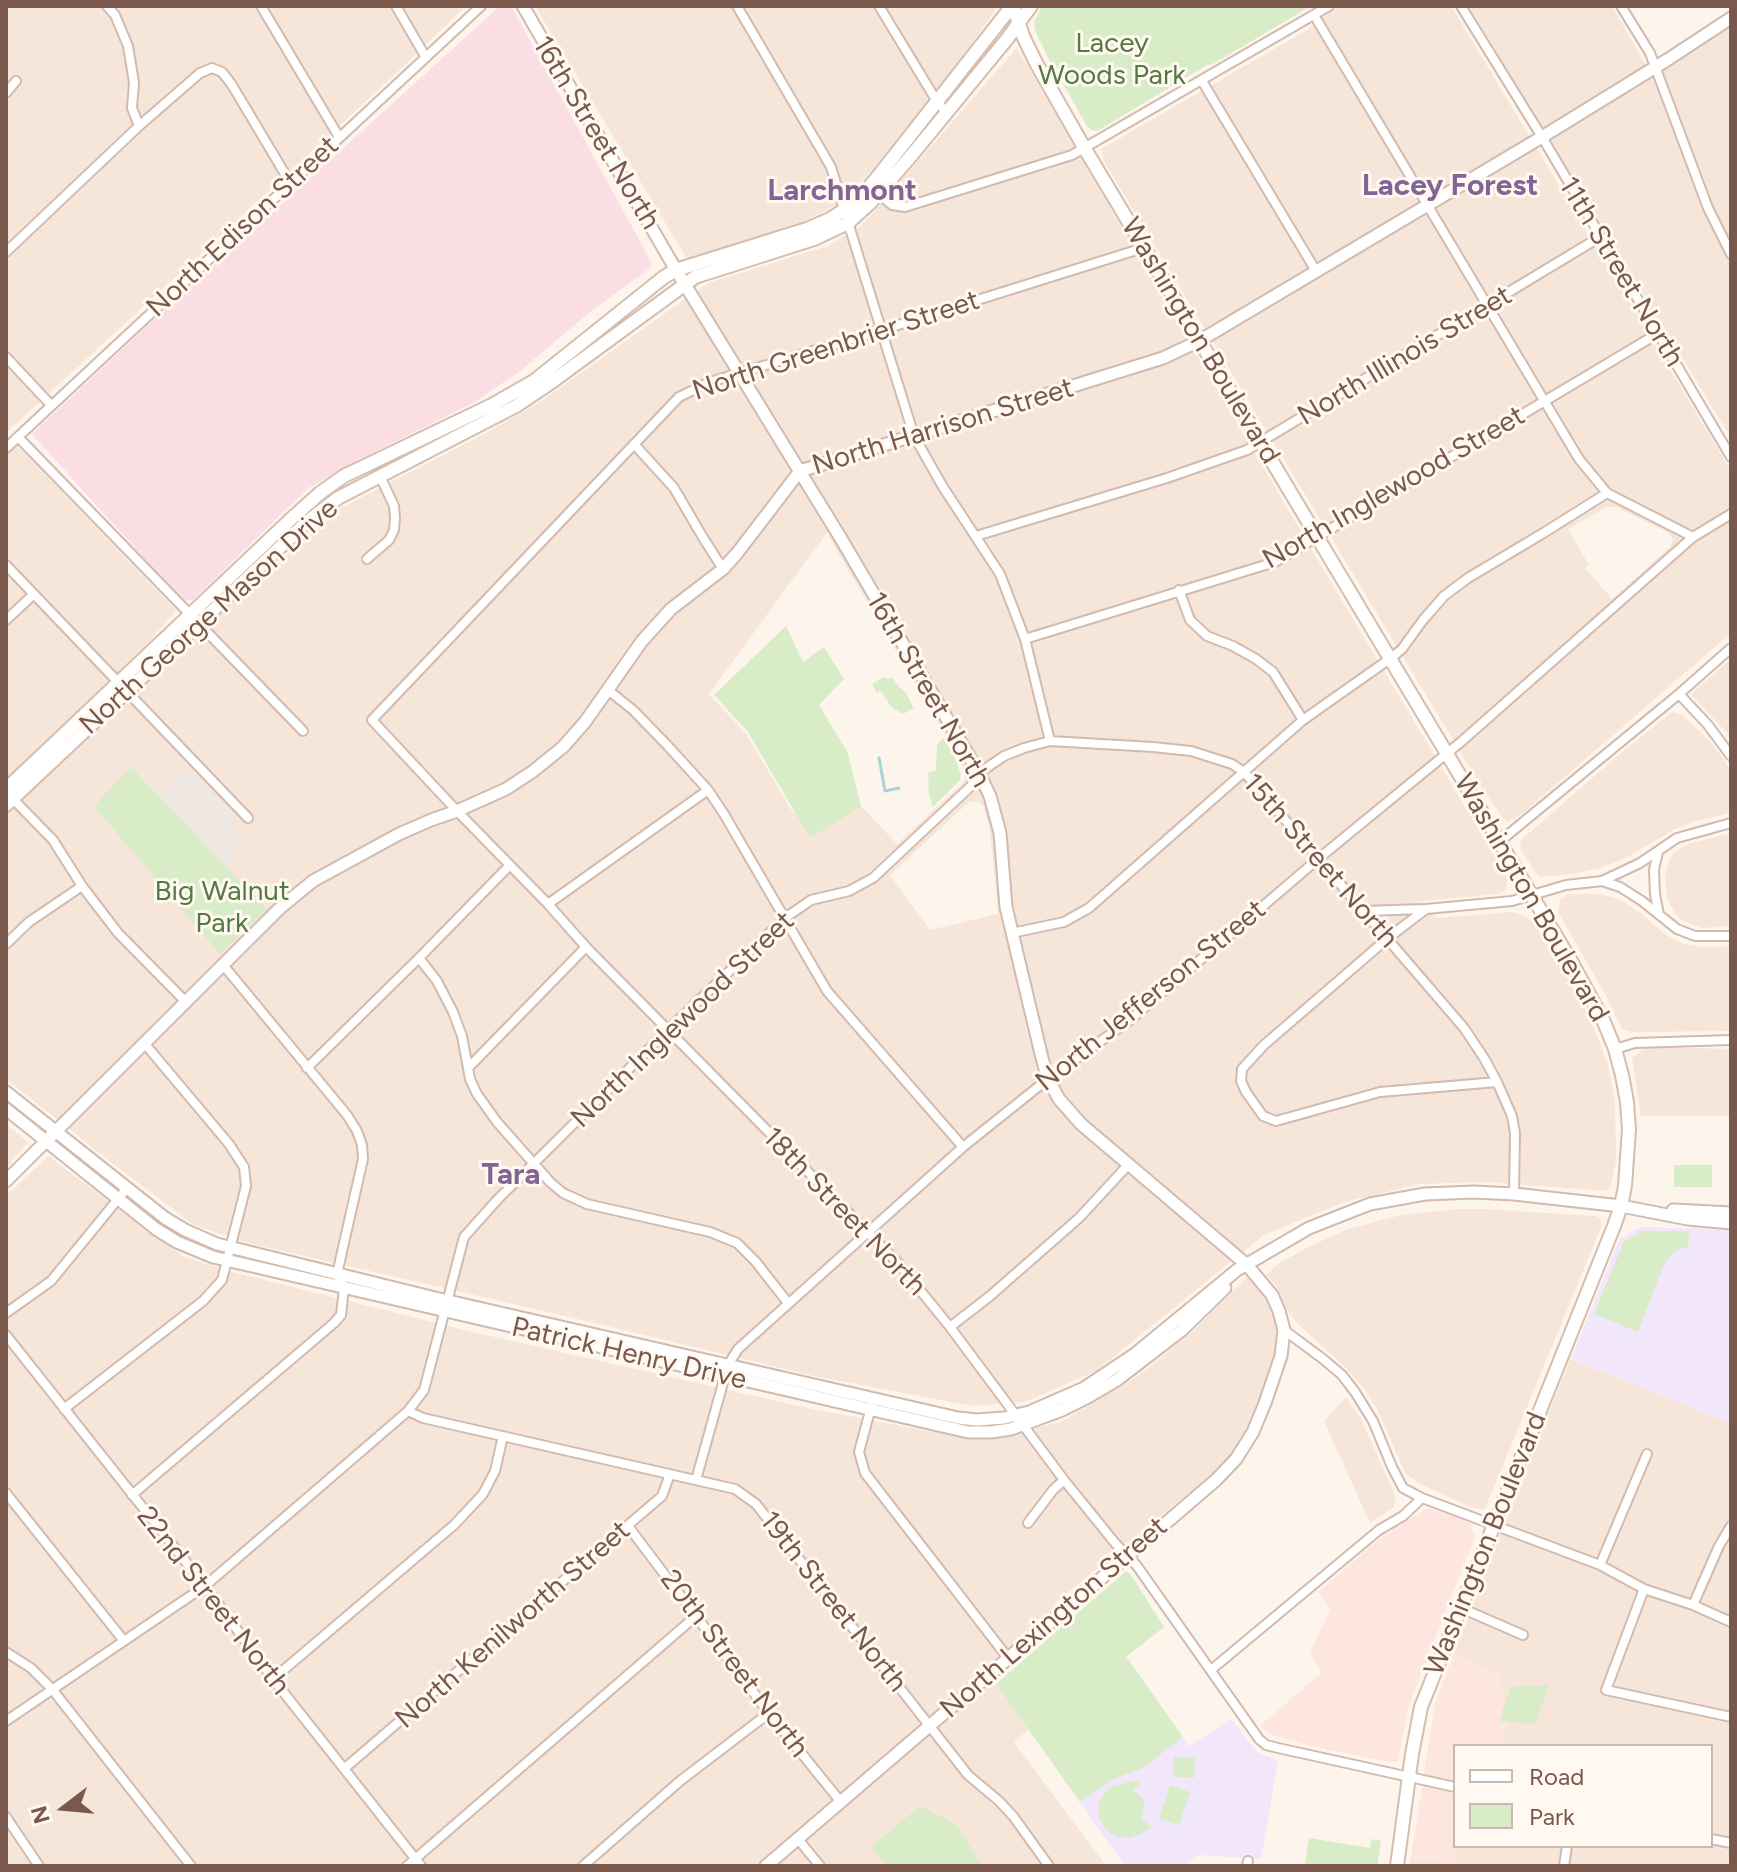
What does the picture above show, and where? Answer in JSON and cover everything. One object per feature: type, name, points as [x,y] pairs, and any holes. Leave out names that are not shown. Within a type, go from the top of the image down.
[{"type":"main road","name":"North George Mason Drive","points":[[942,107],[1012,6]]},
{"type":"main road","name":"Washington Boulevard","points":[[1012,6],[1036,63],[1085,149],[1595,1003],[1615,1049],[1627,1102],[1627,1171],[1621,1206],[1421,1707],[1397,1866]]},
{"type":"main road","name":"North George Mason Drive","points":[[8,796],[195,619],[338,498],[525,401],[685,283],[705,272],[824,235],[874,190],[942,107],[1019,24],[1031,6]]},
{"type":"main road","name":"North George Mason Drive","points":[[195,619],[320,493],[344,476],[492,405],[534,381],[664,277],[676,270],[846,216]]},
{"type":"street","points":[[107,6],[115,15],[128,46],[134,83],[132,108],[139,126]]},
{"type":"street","points":[[261,6],[339,137]]},
{"type":"street","points":[[396,6],[425,56]]},
{"type":"street","name":"North Edison Street","points":[[6,448],[481,6]]},
{"type":"street","name":"16th Street North","points":[[523,6],[676,270],[800,471],[979,773],[993,805],[1000,833],[1006,907],[1048,1079],[1059,1099],[1070,1114],[1247,1265],[1272,1295],[1284,1330]]},
{"type":"street","points":[[737,6],[831,167],[914,436],[1000,574],[1025,639],[1050,741]]},
{"type":"street","points":[[879,6],[942,107]]},
{"type":"street","points":[[874,190],[892,205],[905,207],[1058,160],[1085,149],[1329,6]]},
{"type":"street","name":"11th Street North","points":[[1461,6],[1731,457]]},
{"type":"street","points":[[1621,6],[1650,53],[1708,208],[1731,254]]},
{"type":"street","points":[[1314,15],[1579,459],[1607,493],[1693,537]]},
{"type":"street","name":"North Harrison Street","points":[[6,1181],[280,908],[313,881],[399,834],[506,789],[563,747],[585,722],[642,641],[671,609],[723,569],[800,471],[1163,358],[1199,341],[1542,137],[1731,18]]},
{"type":"street","points":[[6,252],[139,126],[200,73],[212,68],[222,72],[232,85],[291,184]]},
{"type":"street","points":[[6,93],[16,81]]},
{"type":"street","points":[[1202,81],[1316,271]]},
{"type":"street","name":"North Illinois Street","points":[[976,536],[1237,455],[1600,237]]},
{"type":"street","name":"North Greenbrier Street","points":[[372,720],[679,397],[710,382],[1143,248]]},
{"type":"street","name":"North Inglewood Street","points":[[1025,639],[1275,562],[1657,334]]},
{"type":"street","points":[[6,357],[51,405]]},
{"type":"street","points":[[18,437],[303,731]]},
{"type":"street","points":[[634,444],[674,488],[723,569]]},
{"type":"street","points":[[367,559],[389,540],[394,530],[394,506],[380,476]]},
{"type":"street","points":[[1012,933],[1064,922],[1089,908],[1303,720],[1402,649],[1444,596],[1607,493]]},
{"type":"street","name":"North Jefferson Street","points":[[727,1371],[738,1349],[963,1147],[1048,1079],[1130,1020],[1447,753],[1693,537],[1731,514]]},
{"type":"street","points":[[6,565],[248,818]]},
{"type":"street","points":[[1179,590],[1190,620],[1207,636],[1256,659],[1273,672],[1303,720]]},
{"type":"street","points":[[6,620],[34,594]]},
{"type":"street","points":[[1499,842],[1731,648]]},
{"type":"street","points":[[608,690],[633,710],[708,790],[827,991],[963,1147]]},
{"type":"street","points":[[1679,694],[1731,756]]},
{"type":"street","name":"18th Street North","points":[[372,720],[586,947],[898,1263],[950,1327],[1064,1480],[1137,1566],[1259,1739],[1266,1745],[1409,1776]]},
{"type":"street","name":"North Inglewood Street","points":[[446,1306],[464,1237],[533,1164],[785,918],[811,900],[849,891],[873,878],[967,790],[979,773],[1004,756],[1050,741]]},
{"type":"street","name":"15th Street North","points":[[1050,741],[1191,751],[1232,764],[1244,772],[1466,1030],[1497,1082],[1511,1114],[1515,1133],[1514,1194]]},
{"type":"street","points":[[548,904],[708,790]]},
{"type":"street","points":[[8,796],[53,840],[82,886],[118,933],[186,1002]]},
{"type":"street","points":[[1364,911],[1512,901],[1566,885],[1602,881],[1640,863],[1677,838],[1731,823]]},
{"type":"street","points":[[1658,852],[1654,870],[1659,914]]},
{"type":"street","points":[[307,1068],[509,866]]},
{"type":"street","points":[[1602,881],[1620,887],[1642,901],[1677,929],[1695,936],[1731,936]]},
{"type":"street","points":[[6,944],[29,922],[82,886]]},
{"type":"street","points":[[1426,909],[1264,1045],[1242,1069],[1241,1081],[1263,1116],[1276,1121],[1380,1092],[1497,1082]]},
{"type":"street","points":[[469,1067],[586,947]]},
{"type":"street","points":[[419,958],[437,981],[453,1012],[462,1036],[470,1079],[477,1094],[533,1164],[563,1193],[587,1204],[710,1232],[737,1243],[788,1303]]},
{"type":"street","points":[[132,1495],[341,1315],[344,1288],[337,1274],[363,1159],[362,1145],[347,1115],[224,966]]},
{"type":"street","points":[[1615,1049],[1635,1043],[1731,1040]]},
{"type":"street","points":[[64,1409],[203,1301],[222,1280],[246,1186],[244,1167],[229,1144],[145,1044]]},
{"type":"street","name":"Patrick Henry Drive","points":[[6,1092],[165,1218],[205,1240],[446,1306]]},
{"type":"street","name":"Patrick Henry Drive","points":[[6,1109],[156,1229],[177,1242],[226,1261],[344,1288],[446,1306],[872,1404],[958,1418],[1021,1420],[1084,1388],[1175,1321],[1237,1270],[1309,1228],[1370,1204],[1450,1192],[1514,1194],[1621,1206],[1731,1213]]},
{"type":"street","points":[[950,1327],[1079,1218],[1129,1164]]},
{"type":"street","points":[[6,1313],[51,1281],[127,1188]]},
{"type":"street","name":"Patrick Henry Drive","points":[[1621,1206],[1688,1219],[1731,1223]]},
{"type":"street","points":[[6,1721],[205,1586],[408,1411],[424,1390],[446,1306]]},
{"type":"street","points":[[1284,1330],[1349,1383],[1373,1421],[1403,1488],[1493,1526],[1600,1565],[1644,1589],[1693,1605],[1731,1622]]},
{"type":"street","name":"North Lexington Street","points":[[766,1866],[1216,1480],[1236,1459],[1253,1432],[1281,1356],[1284,1330]]},
{"type":"street","name":"22nd Street North","points":[[6,1335],[418,1862]]},
{"type":"street","points":[[696,1480],[727,1371]]},
{"type":"street","points":[[872,1404],[859,1452],[865,1473],[1008,1658]]},
{"type":"street","name":"19th Street North","points":[[408,1411],[423,1418],[735,1489],[756,1504],[968,1775],[1013,1816],[1049,1866]]},
{"type":"street","points":[[273,1679],[454,1525],[483,1494],[495,1471],[503,1436]]},
{"type":"street","points":[[1600,1565],[1647,1454]]},
{"type":"street","name":"North Kenilworth Street","points":[[345,1768],[662,1496],[670,1474]]},
{"type":"street","points":[[1028,1523],[1064,1480]]},
{"type":"street","points":[[6,1493],[124,1641]]},
{"type":"street","points":[[1211,1670],[1422,1498]]},
{"type":"street","name":"20th Street North","points":[[628,1526],[769,1713],[840,1801]]},
{"type":"street","points":[[1693,1605],[1731,1526]]},
{"type":"street","points":[[1644,1589],[1606,1690],[1731,1717]]},
{"type":"street","points":[[1461,1608],[1523,1635]]},
{"type":"street","points":[[407,1866],[418,1862],[696,1616]]},
{"type":"street","points":[[6,1652],[31,1668],[52,1689],[191,1866]]},
{"type":"street","points":[[583,1866],[680,1781],[769,1713]]},
{"type":"street","points":[[1409,1776],[1453,1787]]},
{"type":"street","points":[[6,1817],[39,1866]]},
{"type":"street","points":[[798,1839],[820,1866]]},
{"type":"shaded area","points":[[6,6],[466,6],[6,433]]},
{"type":"shaded area","points":[[500,6],[511,6],[652,267],[590,312],[519,372],[475,402],[307,489],[193,600],[182,600],[32,434]]},
{"type":"shaded area","points":[[535,6],[998,6],[967,51],[874,169],[835,206],[805,221],[687,259]]},
{"type":"shaded area","points":[[1338,6],[1451,6],[1731,471],[1731,633],[1523,813],[1508,822],[1484,791],[1105,163],[1101,149],[1307,30]],"holes":[[[1607,507],[1616,507],[1667,532],[1673,540],[1670,547],[1612,599],[1585,568],[1589,565],[1568,529]]]},
{"type":"shaded area","points":[[1469,6],[1612,6],[1653,78],[1731,24],[1731,438]]},
{"type":"shaded area","points":[[1017,48],[1508,879],[1505,891],[1497,894],[1414,902],[1438,918],[1512,912],[1530,919],[1579,997],[1607,1062],[1615,1100],[1616,1163],[1610,1187],[1606,1191],[1483,1182],[1420,1184],[1344,1202],[1264,1235],[1096,1371],[1025,1402],[973,1406],[814,1376],[248,1243],[194,1225],[6,1079],[6,813],[184,645],[341,508],[540,402],[708,283],[828,246],[862,225]],"holes":[[[828,531],[965,772],[963,783],[897,844],[832,775],[793,813],[746,734],[709,694]],[[977,801],[983,806],[990,830],[998,914],[930,930],[890,875],[969,802]]]},
{"type":"shaded area","points":[[6,434],[176,610],[149,642],[6,779]]},
{"type":"shaded area","points":[[1731,659],[1731,737],[1692,693]]},
{"type":"shaded area","points":[[1672,712],[1687,719],[1723,758],[1731,772],[1731,813],[1675,829],[1624,859],[1600,868],[1539,877],[1521,850],[1520,841]]},
{"type":"shaded area","points":[[189,768],[233,815],[234,824],[241,832],[227,867],[160,797]]},
{"type":"shaded area","points":[[1731,833],[1731,926],[1702,928],[1683,921],[1675,914],[1667,897],[1665,873],[1670,858],[1688,844]]},
{"type":"shaded area","points":[[1568,894],[1601,894],[1621,900],[1666,935],[1684,944],[1731,946],[1731,1031],[1632,1032],[1622,1029],[1558,912],[1560,900]]},
{"type":"shaded area","points":[[1646,1047],[1731,1049],[1731,1116],[1641,1116],[1632,1058]]},
{"type":"shaded area","points":[[6,1124],[28,1142],[6,1168]]},
{"type":"shaded area","points":[[48,1156],[183,1256],[233,1272],[477,1333],[803,1407],[948,1435],[1008,1435],[1061,1422],[1137,1377],[1190,1334],[1249,1275],[1272,1303],[1279,1343],[1262,1393],[1237,1449],[1207,1478],[1055,1603],[1061,1613],[989,1676],[1031,1727],[1014,1742],[1106,1866],[6,1866],[6,1196]]},
{"type":"shaded area","points":[[1458,1209],[1596,1216],[1602,1225],[1485,1509],[1474,1508],[1422,1485],[1405,1473],[1366,1391],[1297,1323],[1267,1275],[1275,1266],[1306,1248],[1348,1229],[1401,1215]]},
{"type":"shaded area","points":[[1641,1227],[1731,1230],[1731,1424],[1571,1359],[1620,1238]]},
{"type":"shaded area","points":[[1570,1359],[1731,1424],[1731,1866],[1409,1866],[1411,1857],[1453,1863],[1455,1848],[1713,1848],[1713,1744],[1502,1744],[1506,1722],[1500,1675],[1454,1653]]},
{"type":"shaded area","points":[[1346,1397],[1361,1419],[1396,1497],[1394,1507],[1370,1523],[1324,1421]]},
{"type":"shaded area","points":[[1429,1508],[1473,1525],[1471,1528],[1475,1537],[1409,1705],[1398,1760],[1384,1761],[1268,1734],[1260,1726],[1322,1672],[1310,1653],[1330,1609],[1318,1592],[1378,1540]]},
{"type":"shaded area","points":[[1454,1653],[1500,1675],[1506,1722],[1502,1744],[1453,1744],[1453,1863],[1411,1857],[1435,1703]]},
{"type":"shaded area","points":[[1126,1656],[1189,1746],[1231,1719],[1256,1751],[1278,1761],[1261,1859],[1198,1855],[1183,1866],[1125,1866],[996,1684]]},
{"type":"green space","name":"Lacey Woods Park","points":[[1042,6],[1311,6],[1097,131],[1087,126],[1035,30],[1034,22]]},
{"type":"green space","points":[[786,626],[803,662],[824,647],[844,679],[819,705],[848,753],[861,806],[810,838],[748,732],[714,695]]},
{"type":"green space","points":[[884,677],[892,677],[914,708],[903,714],[891,707],[881,691],[877,693],[872,684]]},
{"type":"green space","points":[[944,738],[961,775],[960,780],[933,807],[928,773],[936,770],[937,744]]},
{"type":"green space","name":"Big Walnut Park","points":[[131,767],[267,910],[220,954],[94,806]]},
{"type":"green space","points":[[1674,1165],[1712,1165],[1712,1187],[1674,1187]]},
{"type":"green space","points":[[1643,1231],[1690,1231],[1687,1248],[1673,1253],[1664,1264],[1638,1332],[1594,1314],[1624,1241]]},
{"type":"green space","points":[[1125,1572],[1130,1573],[1164,1627],[1126,1657],[1183,1737],[1141,1769],[1113,1779],[1080,1802],[996,1684]]},
{"type":"green space","points":[[1549,1685],[1535,1724],[1499,1721],[1511,1687]]},
{"type":"green space","points":[[1174,1757],[1195,1758],[1194,1778],[1173,1777]]},
{"type":"green space","points":[[1136,1780],[1140,1784],[1133,1790],[1143,1799],[1142,1818],[1152,1828],[1129,1838],[1111,1834],[1100,1819],[1100,1801],[1111,1787]]},
{"type":"green space","points":[[1170,1785],[1190,1792],[1179,1825],[1159,1819]]},
{"type":"green space","points":[[920,1806],[956,1824],[982,1866],[888,1866],[871,1847]]},
{"type":"green space","points":[[1309,1838],[1370,1848],[1372,1839],[1381,1841],[1377,1866],[1305,1864]]},
{"type":"waterway","points":[[879,758],[885,791],[899,788]]},
{"type":"district","name":"Lacey Forest","points":[[1450,186]]},
{"type":"district","name":"Larchmont","points":[[842,191]]},
{"type":"district","name":"Tara","points":[[511,1175]]}]
